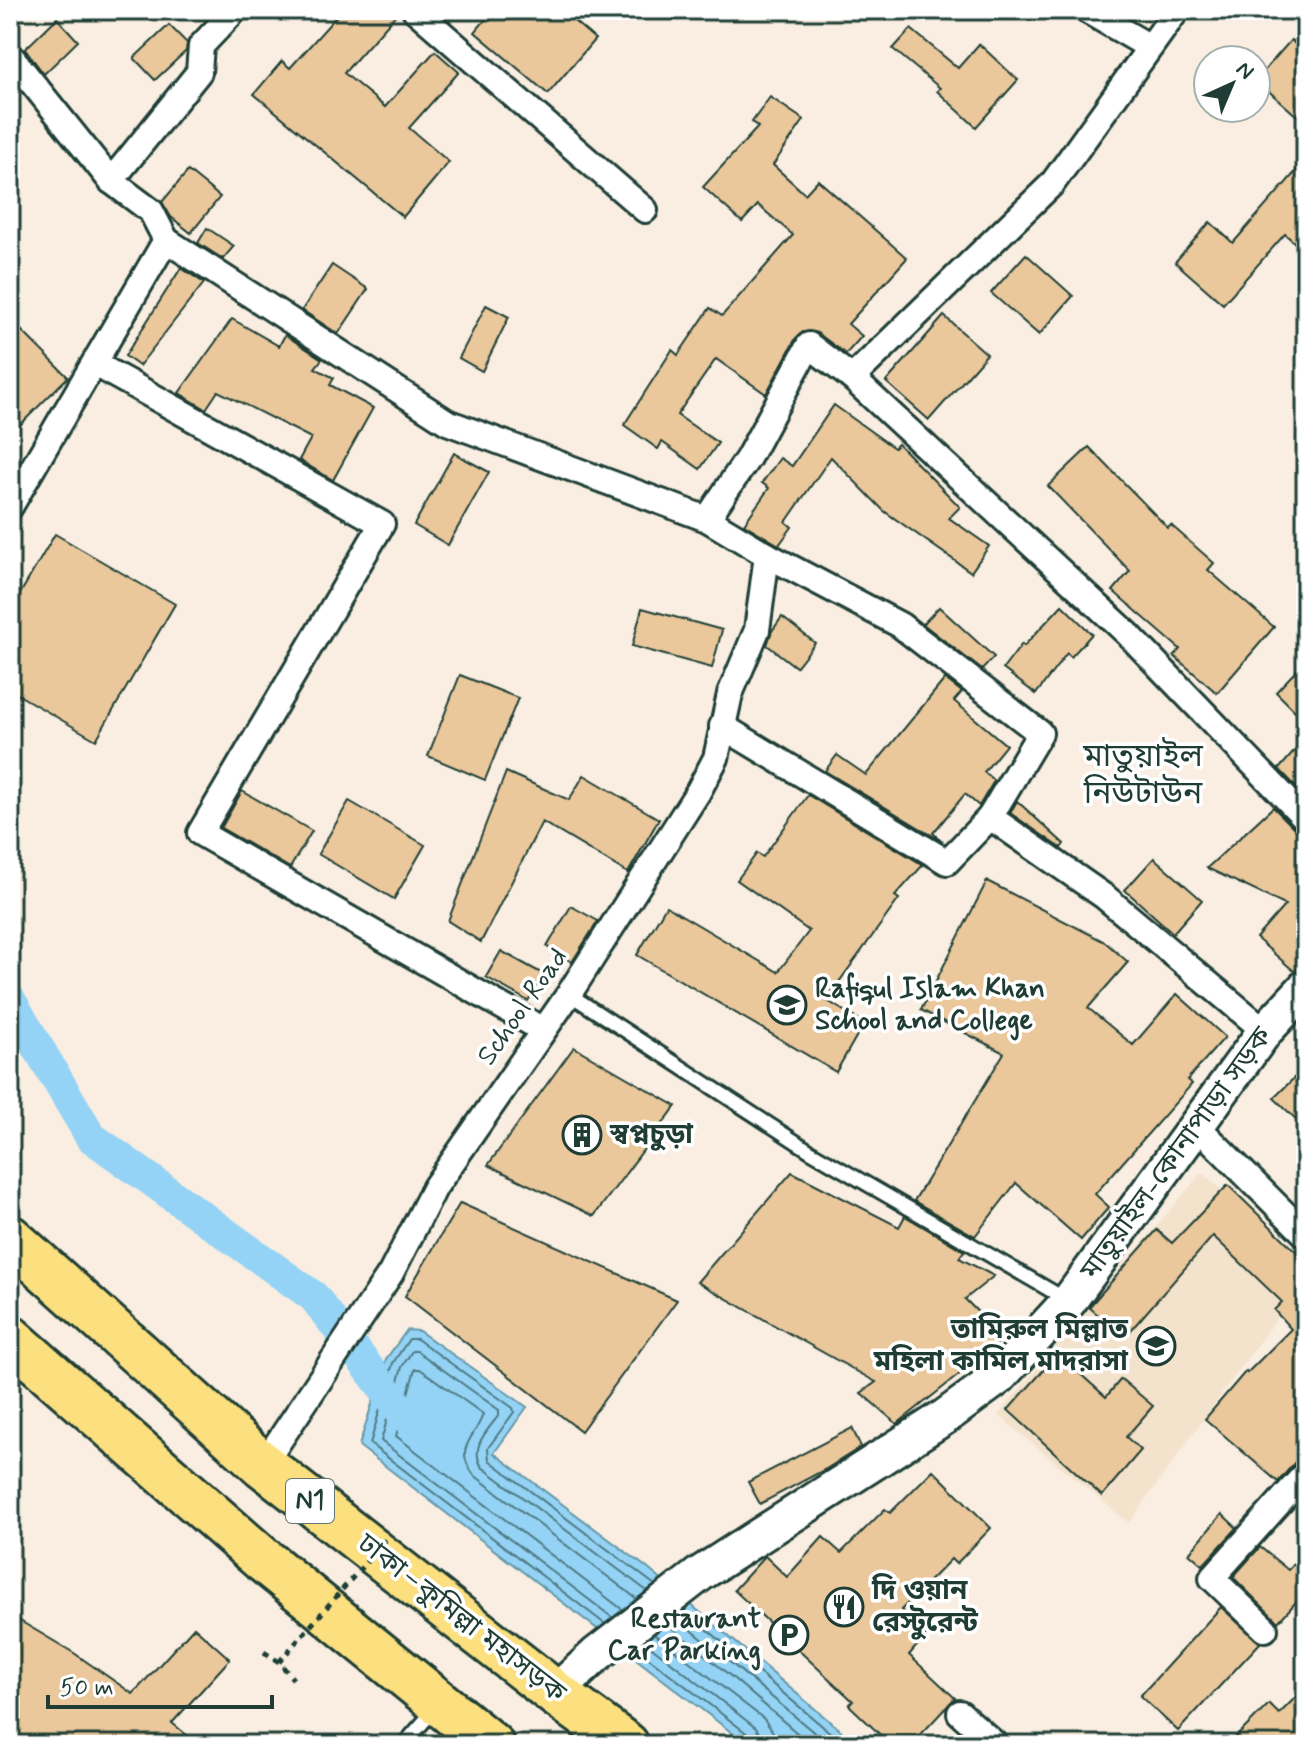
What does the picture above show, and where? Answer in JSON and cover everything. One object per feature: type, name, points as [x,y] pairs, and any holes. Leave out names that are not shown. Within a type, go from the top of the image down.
[{"type":"highway","name":"ঢাকা–কুমিল্লা মহাসড়ক","points":[[10,1238],[263,1465],[626,1745]]},
{"type":"highway","points":[[10,1338],[261,1558],[491,1745]]},
{"type":"main road","name":"মাতুয়াইল-কোনাপাড়া সড়ক","points":[[555,1693],[597,1654],[700,1574],[946,1416],[999,1377],[1069,1301],[1265,1031],[1306,987]]},
{"type":"street","points":[[111,181],[199,72],[201,46],[235,10]]},
{"type":"street","points":[[415,10],[645,210]]},
{"type":"street","points":[[1086,10],[1148,46]]},
{"type":"street","points":[[852,378],[1052,184],[1148,46],[1177,10]]},
{"type":"street","points":[[10,55],[111,181],[151,211],[166,240],[447,422],[707,519],[767,555],[900,625],[1040,733],[990,817],[947,862],[722,726]]},
{"type":"street","points":[[10,507],[166,240]]},
{"type":"street","points":[[707,519],[748,458],[809,345],[852,378],[1127,633],[1306,819]]},
{"type":"street","points":[[95,364],[382,524],[200,833],[543,1030]]},
{"type":"street","name":"School Road","points":[[263,1465],[391,1273],[435,1187],[569,994],[698,792],[716,758],[730,694],[757,630],[767,555]]},
{"type":"street","points":[[990,817],[1105,897],[1265,1031]]},
{"type":"street","points":[[1196,1125],[1306,1235]]},
{"type":"street","points":[[1265,1629],[1212,1578],[1306,1473]]},
{"type":"street","points":[[960,1713],[996,1745]]},
{"type":"lane","points":[[569,994],[810,1151],[1069,1301]]},
{"type":"lane","points":[[403,1745],[439,1703]]},
{"type":"path","points":[[279,1662],[389,1536]]},
{"type":"path","points":[[264,1652],[279,1662],[293,1679]]},
{"type":"shaded area","name":"তামিরুল মিল্লাত মহিলা কামিল মাদরাসা","points":[[1202,1172],[1306,1264],[1306,1277],[1129,1523],[998,1415]]},
{"type":"water","points":[[407,1330],[419,1331],[527,1407],[494,1453],[646,1567],[858,1745],[748,1745],[359,1446],[386,1359]]},
{"type":"building","points":[[342,10],[400,10],[344,73],[385,107],[435,51],[459,72],[409,128],[449,162],[403,217],[254,94],[282,61],[290,68]]},
{"type":"building","points":[[493,10],[561,10],[595,39],[548,94],[475,32]]},
{"type":"building","points":[[57,18],[78,41],[44,74],[25,49]]},
{"type":"building","points":[[169,25],[187,43],[186,51],[155,80],[134,58]]},
{"type":"building","points":[[911,29],[958,68],[979,44],[1018,80],[976,127],[937,91],[940,88],[893,49]]},
{"type":"building","points":[[1291,40],[1306,54],[1306,124],[1272,94],[1272,62]]},
{"type":"building","points":[[770,97],[804,120],[773,165],[805,194],[818,180],[907,258],[848,324],[862,336],[846,354],[817,333],[803,332],[796,338],[766,394],[716,359],[677,415],[718,443],[700,469],[662,442],[658,449],[624,425],[672,350],[678,355],[710,308],[722,316],[793,235],[758,205],[742,222],[703,187],[758,127],[752,122]]},
{"type":"building","points":[[1306,160],[1306,253],[1285,234],[1223,304],[1175,262],[1210,222],[1233,243]]},
{"type":"building","points":[[188,171],[220,197],[191,233],[171,217],[162,202]]},
{"type":"building","points":[[207,228],[234,246],[223,259],[198,243]]},
{"type":"building","points":[[1026,254],[1073,296],[1039,335],[991,293]]},
{"type":"building","points":[[332,265],[368,289],[338,334],[302,310]]},
{"type":"building","points":[[181,268],[204,283],[139,366],[125,356]]},
{"type":"building","points":[[486,305],[509,317],[482,371],[459,358]]},
{"type":"building","points":[[944,316],[987,354],[929,420],[886,382]]},
{"type":"building","points":[[10,319],[68,377],[10,435]]},
{"type":"building","points":[[232,319],[279,346],[285,335],[322,359],[315,368],[334,378],[330,385],[373,408],[333,480],[299,460],[311,438],[218,391],[206,409],[179,393]]},
{"type":"building","points":[[834,405],[894,448],[898,444],[960,507],[949,518],[989,546],[971,572],[884,511],[831,457],[786,522],[792,527],[779,545],[744,524],[769,488],[762,483],[780,458],[792,466]]},
{"type":"building","points":[[1089,447],[1168,528],[1171,525],[1214,563],[1208,570],[1274,627],[1217,693],[1174,656],[1180,649],[1113,591],[1130,571],[1048,486]]},
{"type":"building","points":[[454,453],[489,472],[448,545],[414,525]]},
{"type":"building","points":[[55,534],[175,604],[96,740],[10,690],[10,611]]},
{"type":"building","points":[[1062,605],[1092,634],[1071,657],[1067,653],[1036,694],[1003,669],[1022,644],[1024,646]]},
{"type":"building","points":[[939,607],[994,657],[982,670],[923,624]]},
{"type":"building","points":[[642,608],[722,630],[712,668],[632,646]]},
{"type":"building","points":[[782,617],[815,643],[796,667],[767,645]]},
{"type":"building","points":[[1306,660],[1306,722],[1276,692]]},
{"type":"building","points":[[460,675],[518,698],[485,780],[428,756]]},
{"type":"building","points":[[945,679],[962,692],[954,701],[1006,745],[984,772],[994,781],[979,806],[965,794],[933,833],[943,842],[825,771],[837,755],[866,775]]},
{"type":"building","points":[[1306,738],[1306,797],[1279,769]]},
{"type":"building","points":[[506,772],[569,800],[584,775],[659,819],[628,873],[542,822],[481,942],[448,921]]},
{"type":"building","points":[[242,791],[312,831],[290,868],[221,828]]},
{"type":"building","points":[[808,795],[923,865],[895,896],[899,899],[826,1000],[864,1023],[836,1072],[637,955],[666,906],[778,972],[809,931],[737,880],[757,853],[763,857]]},
{"type":"building","points":[[349,801],[425,845],[394,899],[318,854]]},
{"type":"building","points":[[1017,801],[1064,844],[1061,848],[1010,813]]},
{"type":"building","points":[[1273,807],[1295,829],[1306,834],[1306,968],[1294,971],[1256,938],[1285,905],[1207,868]]},
{"type":"building","points":[[1154,858],[1202,900],[1173,933],[1125,890]]},
{"type":"building","points":[[987,881],[1105,942],[1128,962],[1088,1008],[1133,1045],[1177,994],[1225,1037],[1187,1080],[1192,1084],[1095,1194],[1109,1207],[1081,1240],[1016,1183],[975,1236],[914,1201],[1004,1053],[921,1010]]},
{"type":"building","points":[[571,906],[598,921],[572,962],[547,947]]},
{"type":"building","points":[[501,951],[543,974],[528,1001],[486,977]]},
{"type":"building","name":"স্বপ্নচুড়া","points":[[574,1047],[676,1106],[594,1216],[488,1165]]},
{"type":"building","points":[[1306,1066],[1306,1129],[1274,1098]]},
{"type":"building","points":[[792,1172],[899,1227],[905,1216],[964,1251],[959,1258],[994,1276],[965,1299],[1004,1339],[897,1424],[861,1393],[876,1382],[697,1282]]},
{"type":"building","points":[[1228,1185],[1306,1261],[1306,1458],[1295,1462],[1278,1482],[1205,1419],[1246,1371],[1291,1329],[1274,1310],[1282,1302],[1213,1236],[1124,1338],[1089,1307],[1157,1230],[1172,1243]]},
{"type":"building","points":[[460,1203],[677,1300],[581,1431],[405,1296]]},
{"type":"building","points":[[1058,1354],[1106,1397],[1121,1379],[1153,1406],[1126,1437],[1141,1450],[1102,1496],[1008,1410]]},
{"type":"building","points":[[852,1428],[861,1447],[760,1504],[748,1482]]},
{"type":"building","points":[[933,1470],[991,1528],[956,1564],[951,1559],[901,1610],[927,1634],[909,1655],[955,1698],[911,1745],[891,1745],[849,1705],[853,1701],[734,1590],[765,1556],[787,1577],[823,1537],[841,1553],[885,1509],[890,1513]]},
{"type":"building","points":[[1222,1514],[1237,1528],[1203,1565],[1189,1553]]},
{"type":"building","points":[[1260,1547],[1288,1570],[1306,1551],[1306,1591],[1278,1622],[1233,1577]]},
{"type":"building","points":[[1221,1607],[1260,1643],[1178,1731],[1140,1696]]},
{"type":"building","points":[[10,1615],[74,1653],[133,1694],[194,1627],[230,1659],[172,1723],[199,1745],[10,1745]]},
{"type":"building","points":[[1306,1687],[1306,1745],[1228,1745],[1269,1704],[1279,1714]]},
{"type":"waterway","points":[[10,1000],[91,1137],[314,1297],[406,1417]]},
{"type":"place","name":"Rafiqul Islam Khan School and College","points":[[787,1005]]},
{"type":"place","name":"স্বপ্নচুড়া","points":[[582,1135]]},
{"type":"place","name":"তামিরুল মিল্লাত মহিলা কামিল মাদরাসা","points":[[1156,1346]]},
{"type":"place","name":"দি ওয়ান রেস্টুরেন্ট","points":[[844,1607]]},
{"type":"place","name":"Restaurant Car Parking","points":[[789,1635]]},
{"type":"district","name":"মাতুয়াইল নিউটাউন","points":[[1143,776]]}]
